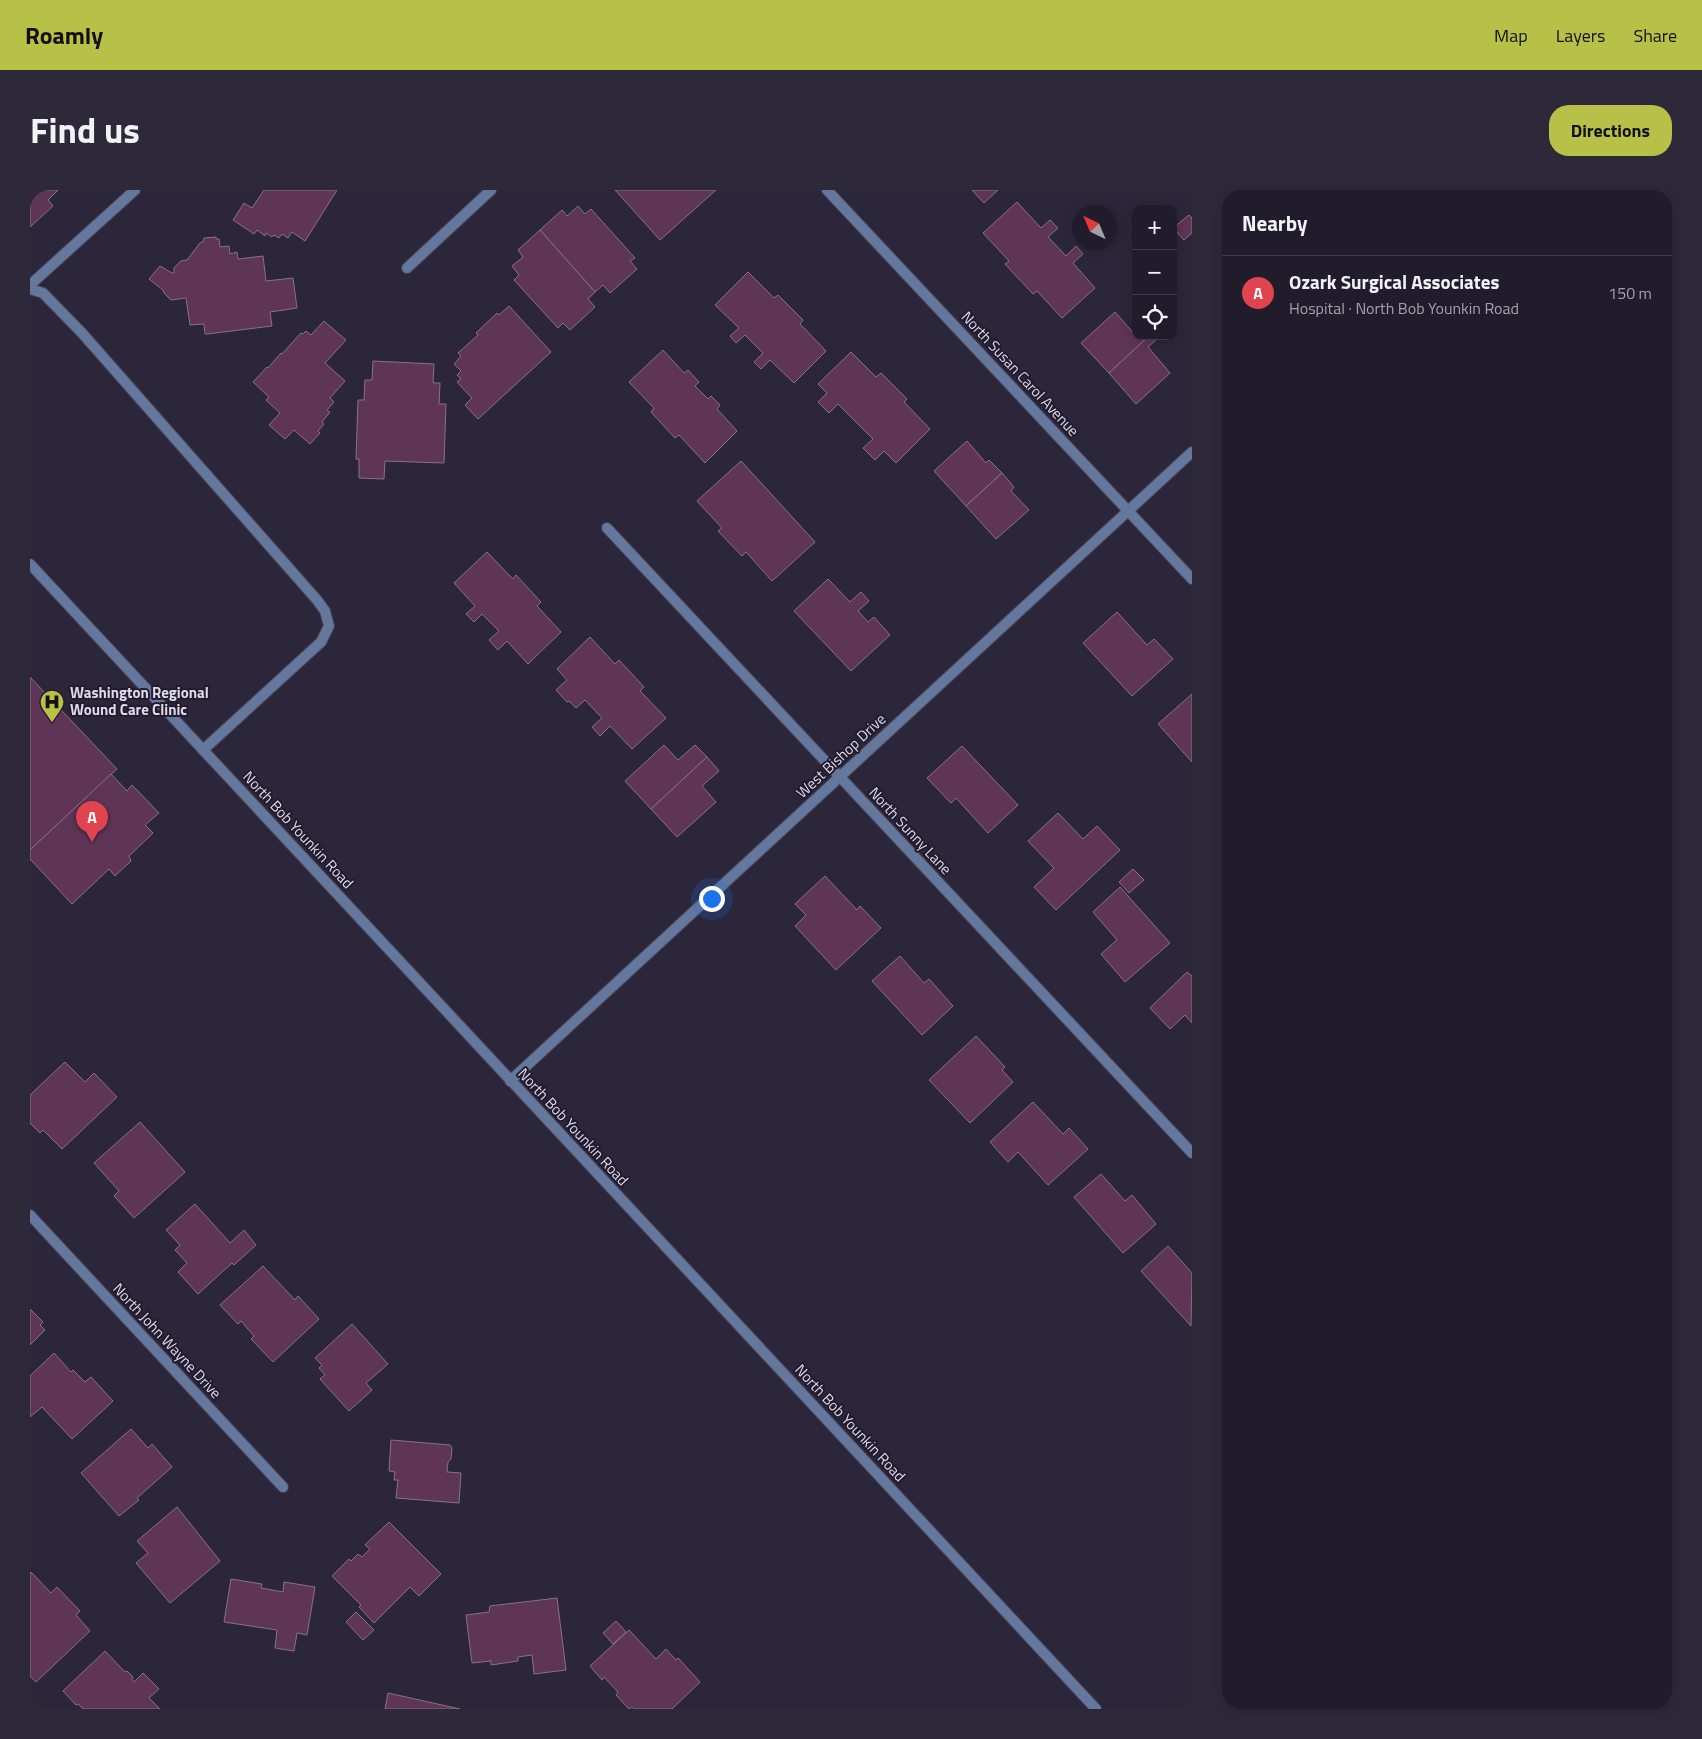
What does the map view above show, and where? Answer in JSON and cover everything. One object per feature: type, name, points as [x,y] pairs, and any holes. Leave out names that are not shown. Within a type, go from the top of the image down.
[{"type":"street","points":[[30,285],[135,190]]},
{"type":"street","points":[[407,268],[491,190]]},
{"type":"street","name":"North Susan Carol Avenue","points":[[827,190],[1192,579]]},
{"type":"street","points":[[30,289],[43,293],[82,333],[325,611],[329,626],[321,642],[203,750]]},
{"type":"street","name":"West Bishop Drive","points":[[510,1081],[1192,452]]},
{"type":"street","name":"North Sunny Lane","points":[[607,528],[1192,1153]]},
{"type":"street","name":"North Bob Younkin Road","points":[[30,564],[1096,1709]]},
{"type":"street","name":"North John Wayne Drive","points":[[30,1215],[283,1487]]},
{"type":"building","points":[[30,190],[58,190],[48,200],[53,206],[30,227]]},
{"type":"building","points":[[264,190],[337,190],[305,241],[292,232],[288,238],[282,234],[279,238],[274,235],[272,237],[266,233],[265,236],[257,230],[254,234],[233,220],[244,203],[252,208]]},
{"type":"building","points":[[615,190],[716,190],[660,240]]},
{"type":"building","points":[[972,190],[998,190],[984,203]]},
{"type":"building","points":[[1017,202],[1041,228],[1050,220],[1058,228],[1048,237],[1066,256],[1072,250],[1080,250],[1083,254],[1073,263],[1095,288],[1062,318],[1037,291],[1033,294],[1005,264],[1009,261],[983,233]]},
{"type":"building","points":[[578,206],[585,214],[591,209],[635,258],[630,261],[637,269],[610,293],[603,285],[595,292],[540,230],[562,210],[567,216]]},
{"type":"building","points":[[1189,215],[1192,218],[1192,233],[1184,240],[1177,232],[1177,225]]},
{"type":"building","points":[[540,230],[595,292],[588,299],[595,307],[570,330],[563,323],[558,328],[514,280],[519,275],[512,266],[523,257],[518,250]]},
{"type":"building","points":[[216,237],[216,239],[219,239],[220,247],[229,246],[230,254],[237,252],[238,259],[263,256],[266,281],[293,278],[297,308],[270,312],[272,326],[205,334],[204,324],[190,325],[186,298],[171,300],[163,290],[149,279],[160,266],[174,273],[174,268],[181,261],[187,260],[200,243],[203,242],[204,238]]},
{"type":"building","points":[[748,272],[774,298],[778,295],[803,320],[800,324],[826,351],[794,383],[770,360],[761,369],[754,362],[763,353],[745,335],[736,343],[730,336],[739,328],[715,305]]},
{"type":"building","points":[[509,306],[551,352],[478,419],[465,405],[472,398],[457,382],[461,379],[457,375],[461,371],[454,364],[461,356],[458,353],[478,335],[476,333],[497,313],[499,315]]},
{"type":"building","points":[[1115,312],[1132,331],[1132,340],[1145,340],[1109,373],[1081,343]]},
{"type":"building","points":[[324,321],[346,340],[325,363],[345,381],[330,398],[334,402],[327,410],[330,412],[322,422],[324,424],[318,431],[320,433],[310,444],[294,430],[285,439],[269,425],[280,413],[266,400],[269,397],[253,382],[301,333],[303,334],[306,331],[311,335]]},
{"type":"building","points":[[1145,340],[1156,340],[1148,347],[1170,373],[1136,404],[1109,373]]},
{"type":"building","points":[[663,350],[684,373],[688,370],[699,382],[695,386],[708,399],[711,396],[720,405],[717,409],[737,431],[705,463],[679,435],[675,438],[651,412],[654,408],[629,382]]},
{"type":"building","points":[[851,352],[876,377],[881,373],[907,399],[904,402],[930,429],[896,463],[884,451],[875,460],[863,448],[873,439],[838,404],[829,413],[818,402],[827,393],[818,384]]},
{"type":"building","points":[[373,361],[434,364],[433,383],[440,383],[439,404],[446,404],[444,463],[385,461],[384,479],[359,478],[359,459],[356,459],[358,400],[364,400],[365,380],[372,380]]},
{"type":"building","points":[[967,441],[986,463],[989,460],[1002,473],[966,506],[934,471]]},
{"type":"building","points":[[741,461],[815,542],[772,581],[746,552],[742,556],[718,531],[722,528],[697,501]]},
{"type":"building","points":[[1002,473],[1014,487],[1011,491],[1029,510],[996,539],[966,506]]},
{"type":"building","points":[[487,552],[513,579],[516,575],[541,602],[537,606],[561,632],[528,664],[507,641],[498,650],[489,640],[499,631],[482,614],[474,622],[466,614],[475,606],[454,583]]},
{"type":"building","points":[[828,579],[850,602],[861,592],[869,601],[858,611],[868,622],[874,617],[890,635],[851,671],[794,611]]},
{"type":"building","points":[[1117,612],[1147,645],[1154,639],[1173,659],[1132,696],[1083,643]]},
{"type":"building","points":[[590,637],[615,664],[619,660],[644,687],[640,691],[666,718],[632,749],[610,726],[600,736],[592,727],[602,718],[585,700],[576,708],[569,701],[567,702],[556,690],[567,680],[557,669]]},
{"type":"building","name":"Washington Regional Wound Care Clinic","points":[[30,677],[117,769],[30,850]]},
{"type":"building","points":[[1192,694],[1192,762],[1158,724]]},
{"type":"building","points":[[664,745],[678,760],[695,745],[707,757],[651,809],[625,781]]},
{"type":"building","points":[[962,746],[1018,805],[988,833],[956,798],[951,803],[927,778]]},
{"type":"building","points":[[707,757],[719,771],[702,786],[716,802],[677,837],[651,809]]},
{"type":"building","points":[[111,774],[127,791],[132,785],[159,813],[145,825],[153,833],[129,856],[131,861],[115,876],[109,869],[72,904],[30,859],[30,850]]},
{"type":"building","points":[[1058,813],[1083,839],[1097,826],[1120,850],[1056,910],[1034,887],[1054,868],[1028,841]]},
{"type":"building","points":[[1133,869],[1144,880],[1129,893],[1119,882]]},
{"type":"building","points":[[825,876],[857,910],[860,906],[881,928],[836,970],[795,926],[806,915],[795,904]]},
{"type":"building","points":[[1120,887],[1170,943],[1125,982],[1101,954],[1117,940],[1093,912]]},
{"type":"building","points":[[900,956],[924,983],[929,979],[953,1006],[922,1035],[872,981]]},
{"type":"building","points":[[1187,972],[1192,976],[1192,1023],[1185,1015],[1170,1029],[1150,1008]]},
{"type":"building","points":[[976,1036],[1005,1067],[1002,1070],[1013,1082],[970,1123],[929,1080]]},
{"type":"building","points":[[65,1062],[85,1082],[94,1073],[117,1097],[62,1149],[43,1130],[40,1133],[30,1123],[30,1095]]},
{"type":"building","points":[[1033,1102],[1063,1134],[1069,1128],[1088,1149],[1048,1185],[1018,1152],[1008,1162],[990,1142]]},
{"type":"building","points":[[140,1122],[185,1172],[134,1218],[114,1196],[119,1191],[94,1163]]},
{"type":"building","points":[[1101,1174],[1125,1201],[1132,1195],[1156,1224],[1123,1253],[1074,1197]]},
{"type":"building","points":[[195,1204],[230,1243],[244,1230],[256,1245],[234,1265],[232,1263],[198,1294],[178,1272],[187,1263],[175,1250],[180,1245],[166,1230]]},
{"type":"building","points":[[1168,1246],[1192,1273],[1191,1326],[1141,1271]]},
{"type":"building","points":[[263,1266],[295,1300],[298,1296],[319,1319],[273,1362],[251,1339],[254,1336],[241,1321],[238,1324],[220,1305]]},
{"type":"building","points":[[30,1309],[43,1322],[40,1325],[45,1330],[30,1345]]},
{"type":"building","points":[[352,1324],[388,1364],[366,1383],[372,1390],[349,1411],[320,1379],[325,1375],[319,1368],[322,1365],[315,1358]]},
{"type":"building","points":[[54,1353],[71,1372],[73,1370],[85,1382],[91,1377],[113,1401],[72,1439],[42,1407],[30,1417],[30,1376]]},
{"type":"building","points":[[131,1429],[148,1448],[152,1444],[172,1467],[137,1498],[139,1500],[119,1516],[81,1473]]},
{"type":"building","points":[[391,1440],[450,1445],[452,1448],[451,1459],[448,1462],[447,1472],[461,1473],[459,1503],[396,1498],[398,1480],[394,1480],[395,1472],[389,1471]]},
{"type":"building","points":[[177,1507],[220,1561],[170,1603],[136,1563],[148,1553],[137,1541]]},
{"type":"building","points":[[389,1522],[441,1574],[419,1596],[410,1587],[374,1623],[359,1607],[361,1605],[332,1576],[349,1559],[351,1561],[358,1554],[362,1557],[370,1549],[365,1545]]},
{"type":"building","points":[[31,1572],[51,1593],[57,1587],[80,1611],[76,1615],[90,1631],[36,1682],[30,1676]]},
{"type":"building","points":[[231,1579],[262,1584],[261,1588],[283,1592],[284,1582],[315,1587],[307,1635],[297,1633],[294,1651],[275,1648],[277,1630],[224,1622]]},
{"type":"building","points":[[557,1598],[566,1670],[534,1674],[532,1655],[518,1657],[518,1661],[491,1665],[491,1661],[472,1663],[466,1615],[489,1612],[490,1606]]},
{"type":"building","points":[[356,1612],[374,1630],[363,1640],[346,1622]]},
{"type":"building","points":[[616,1621],[626,1632],[613,1644],[603,1633]]},
{"type":"building","points":[[629,1630],[656,1659],[666,1649],[676,1660],[678,1658],[700,1682],[672,1709],[634,1709],[632,1707],[629,1709],[616,1695],[618,1692],[604,1677],[602,1680],[590,1666]]},
{"type":"building","points":[[105,1651],[125,1672],[127,1671],[133,1677],[134,1682],[143,1673],[159,1689],[149,1698],[160,1709],[83,1709],[78,1704],[76,1705],[63,1691]]},
{"type":"building","points":[[388,1693],[460,1709],[385,1709]]},
{"type":"place","name":"Washington Regional Wound Care Clinic","points":[[52,723]]},
{"type":"place","name":"Ozark Surgical Associates","points":[[92,842]]}]
